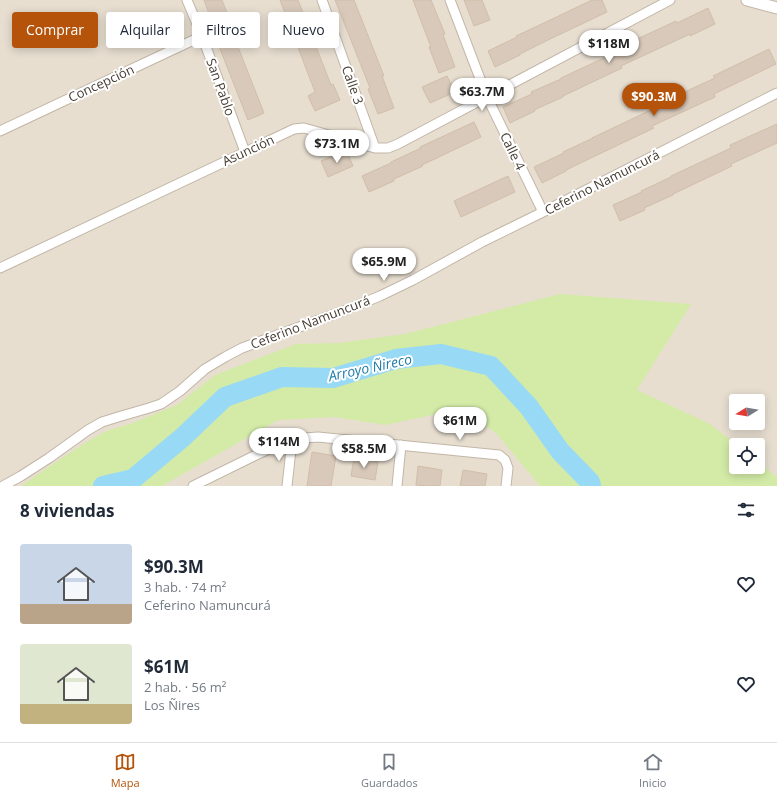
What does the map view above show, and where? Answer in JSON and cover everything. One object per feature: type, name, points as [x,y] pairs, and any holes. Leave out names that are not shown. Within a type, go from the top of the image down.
[{"type":"street","name":"San Pablo","points":[[187,0],[192,12]]},
{"type":"street","name":"Calle 3","points":[[322,0],[375,148]]},
{"type":"street","name":"Calle 4","points":[[450,0],[487,97],[543,212]]},
{"type":"street","name":"Asunción","points":[[0,268],[294,129],[304,128],[375,148],[388,148],[398,144],[670,0]]},
{"type":"street","points":[[747,0],[777,8]]},
{"type":"street","name":"Concepción","points":[[0,131],[192,41]]},
{"type":"street","name":"San Pablo","points":[[206,48],[245,152]]},
{"type":"street","name":"Ceferino Namuncurá","points":[[2,486],[21,476],[102,422],[161,404],[180,391],[205,369],[224,357],[242,348],[380,296],[413,280],[482,242],[777,93]]},
{"type":"street","points":[[193,486],[280,444],[305,438],[318,437],[499,455],[505,460],[508,468],[506,486]]},
{"type":"street","points":[[288,486],[292,441]]},
{"type":"street","points":[[397,486],[401,445]]},
{"type":"shaded area","points":[[0,0],[777,0],[777,486],[0,486]]},
{"type":"green space","points":[[560,294],[691,304],[637,390],[710,424],[729,439],[729,474],[765,474],[765,468],[777,477],[777,486],[540,486],[496,433],[460,409],[385,425],[335,417],[278,420],[162,486],[21,486],[82,445],[106,431],[130,424],[177,405],[215,375],[296,344],[339,343],[405,334]]},
{"type":"building","points":[[204,0],[222,0],[227,12],[208,12]]},
{"type":"building","points":[[280,0],[298,0],[303,12],[285,12]]},
{"type":"building","points":[[335,0],[354,0],[384,76],[382,76],[394,108],[378,114],[368,89],[370,88]]},
{"type":"building","points":[[413,0],[431,0],[445,34],[443,35],[455,67],[439,73]]},
{"type":"building","points":[[464,0],[482,0],[490,20],[474,26]]},
{"type":"building","points":[[592,0],[602,0],[607,12],[495,67],[488,51]]},
{"type":"building","points":[[708,8],[715,24],[621,66],[622,68],[510,123],[503,107],[532,94],[531,92],[621,50],[620,47]]},
{"type":"building","points":[[220,48],[238,48],[264,113],[248,120]]},
{"type":"building","points":[[298,48],[317,48],[331,85],[333,84],[340,100],[315,111],[308,96],[315,92]]},
{"type":"building","points":[[769,49],[776,64],[714,94],[715,97],[652,126],[654,128],[542,183],[534,167],[653,109],[652,107],[715,78],[713,76]]},
{"type":"building","points":[[447,76],[455,92],[430,103],[422,87]]},
{"type":"building","points":[[474,122],[481,137],[369,192],[362,176]]},
{"type":"building","points":[[777,124],[777,143],[731,164],[732,166],[620,221],[613,205],[731,148],[730,145]]},
{"type":"building","points":[[346,150],[353,166],[328,177],[321,161]]},
{"type":"building","points":[[508,176],[515,192],[461,217],[454,201]]},
{"type":"building","points":[[312,452],[336,456],[331,486],[307,486]]},
{"type":"building","points":[[354,458],[378,462],[375,480],[351,476]]},
{"type":"building","points":[[418,466],[442,470],[440,486],[416,485]]},
{"type":"building","points":[[463,470],[487,474],[485,486],[460,486]]},
{"type":"waterway","name":"Arroyo Ñireco","points":[[103,486],[133,479],[183,437],[225,397],[282,377],[333,378],[396,359],[441,354],[491,366],[529,407],[560,451],[590,482],[591,486]]}]
